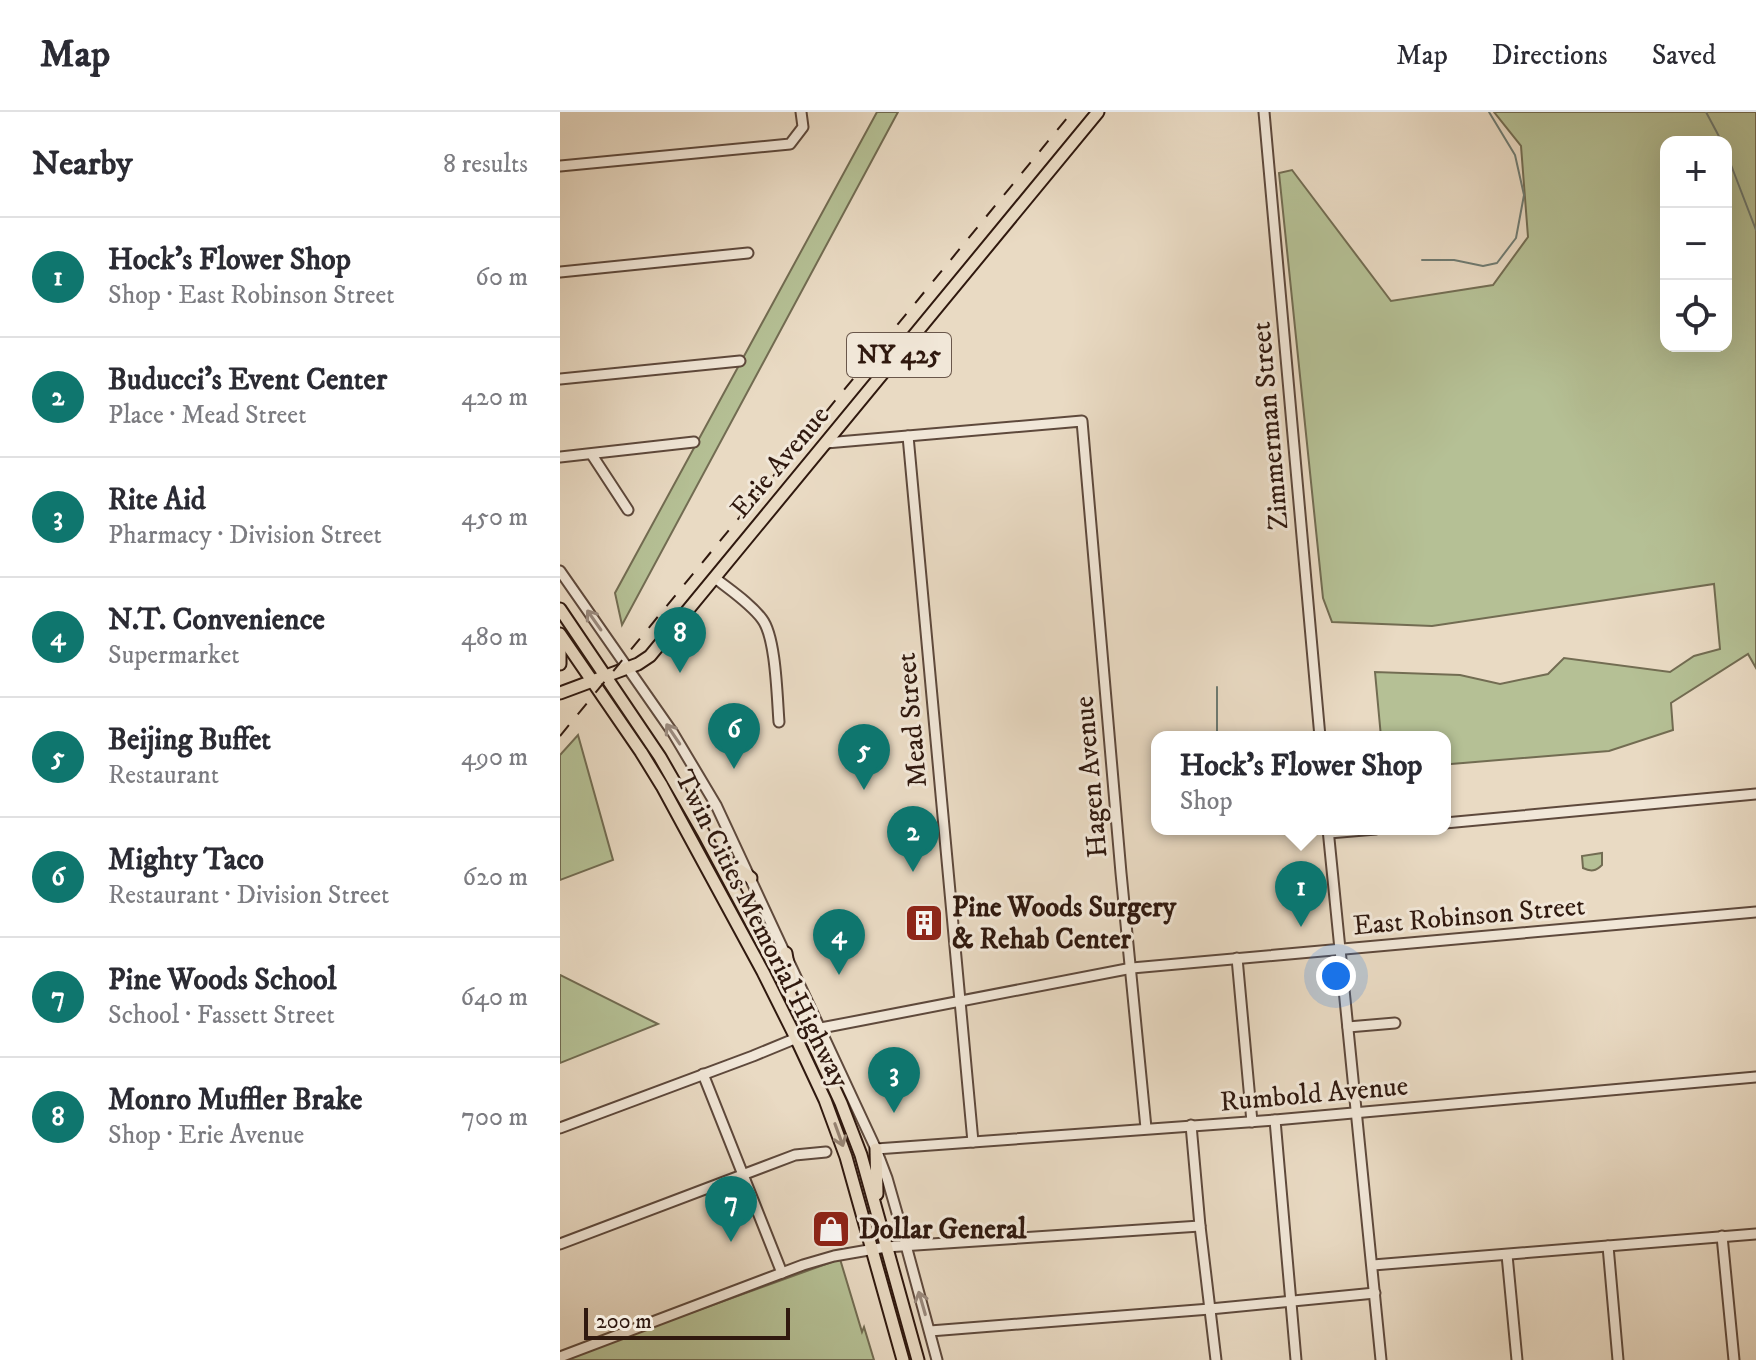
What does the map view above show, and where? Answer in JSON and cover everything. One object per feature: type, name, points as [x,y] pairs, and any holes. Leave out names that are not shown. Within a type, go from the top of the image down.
[{"type":"main road","name":"Erie Avenue","points":[[606,676],[650,656],[1098,112]]},
{"type":"main road","name":"Twin Cities Memorial Highway","points":[[560,609],[660,757],[797,1008],[815,1030],[861,1155],[918,1360]]},
{"type":"main road","name":"Twin Cities Memorial Highway","points":[[560,634],[662,786],[796,1038],[836,1127],[903,1360]]},
{"type":"main road","points":[[560,646],[560,664]]},
{"type":"main road","name":"NY 425","points":[[592,681],[606,676]]},
{"type":"main road","points":[[560,693],[592,681]]},
{"type":"main road","points":[[714,852],[751,878]]},
{"type":"main road","points":[[786,953],[797,1008]]},
{"type":"main road","points":[[876,1149],[877,1211]]},
{"type":"street","points":[[560,166],[790,144],[803,127],[801,112]]},
{"type":"street","name":"Zimmerman Street","points":[[1264,112],[1319,731]]},
{"type":"street","points":[[560,272],[748,253]]},
{"type":"street","points":[[560,379],[740,361]]},
{"type":"street","name":"Hagen Avenue","points":[[908,436],[1082,421],[1146,1128]]},
{"type":"street","points":[[826,443],[908,436]]},
{"type":"street","name":"Mead Street","points":[[908,436],[973,1142]]},
{"type":"street","points":[[560,457],[694,442]]},
{"type":"street","points":[[592,455],[628,510]]},
{"type":"street","points":[[560,571],[698,775],[728,829],[786,953],[815,1030],[876,1149],[887,1178],[937,1360]]},
{"type":"street","points":[[715,578],[755,611],[766,625],[771,644],[779,722]]},
{"type":"street","points":[[1451,822],[1756,794]]},
{"type":"street","points":[[1328,835],[1381,1360]]},
{"type":"street","name":"East Robinson Street","points":[[560,1128],[815,1030],[1132,968],[1756,912]]},
{"type":"street","points":[[1237,958],[1252,1122]]},
{"type":"street","points":[[1348,1027],[1395,1023]]},
{"type":"street","points":[[703,1074],[782,1273]]},
{"type":"street","name":"Rumbold Avenue","points":[[876,1149],[1252,1122],[1756,1077]]},
{"type":"street","points":[[1275,1120],[1296,1360]]},
{"type":"street","points":[[1191,1125],[1216,1360]]},
{"type":"street","points":[[560,1244],[795,1155],[826,1152]]},
{"type":"street","points":[[560,1357],[821,1259],[886,1247],[1200,1226]]},
{"type":"street","points":[[1373,1265],[1756,1234]]},
{"type":"street","points":[[1722,1236],[1734,1360]]},
{"type":"street","points":[[1608,1246],[1618,1360]]},
{"type":"street","points":[[1507,1255],[1517,1360]]},
{"type":"street","points":[[930,1331],[1375,1293]]},
{"type":"green space","points":[[877,112],[898,112],[622,625],[615,593]]},
{"type":"green space","points":[[1494,112],[1756,112],[1756,668],[1748,654],[1671,703],[1673,730],[1609,751],[1451,764],[1451,731],[1380,731],[1375,672],[1460,675],[1500,684],[1548,674],[1564,658],[1670,672],[1694,656],[1720,649],[1714,584],[1432,626],[1332,622],[1323,598],[1279,173],[1292,170],[1391,301],[1493,285],[1528,237],[1521,146]]},
{"type":"green space","points":[[578,735],[613,860],[560,880],[560,755]]},
{"type":"green space","points":[[1602,853],[1600,867],[1595,870],[1583,868],[1582,856]]},
{"type":"green space","points":[[560,975],[658,1024],[560,1063]]},
{"type":"green space","points":[[840,1259],[862,1332],[864,1327],[874,1360],[560,1360]]},
{"type":"waterway","points":[[1422,260],[1454,260],[1483,266],[1497,263],[1516,238],[1524,195],[1515,155],[1489,112]]},
{"type":"waterway","points":[[1706,112],[1719,136]]},
{"type":"waterway","points":[[1732,168],[1756,230]]},
{"type":"waterway","points":[[1217,687],[1217,731]]},
{"type":"railway","points":[[560,736],[1072,112]]},
{"type":"place","name":"Monro Muffler Brake","points":[[680,673]]},
{"type":"place","name":"Mighty Taco","points":[[734,769]]},
{"type":"place","name":"Beijing Buffet","points":[[864,790]]},
{"type":"place","name":"Buducci's Event Center","points":[[913,872]]},
{"type":"place","name":"Pine Woods Surgery & Rehab Center","points":[[924,923]]},
{"type":"place","name":"Hock's Flower Shop","points":[[1301,927]]},
{"type":"place","name":"N.T. Convenience","points":[[839,975]]},
{"type":"place","name":"Rite Aid","points":[[894,1113]]},
{"type":"place","name":"Dollar General","points":[[831,1229]]},
{"type":"place","name":"Pine Woods School","points":[[731,1242]]}]
